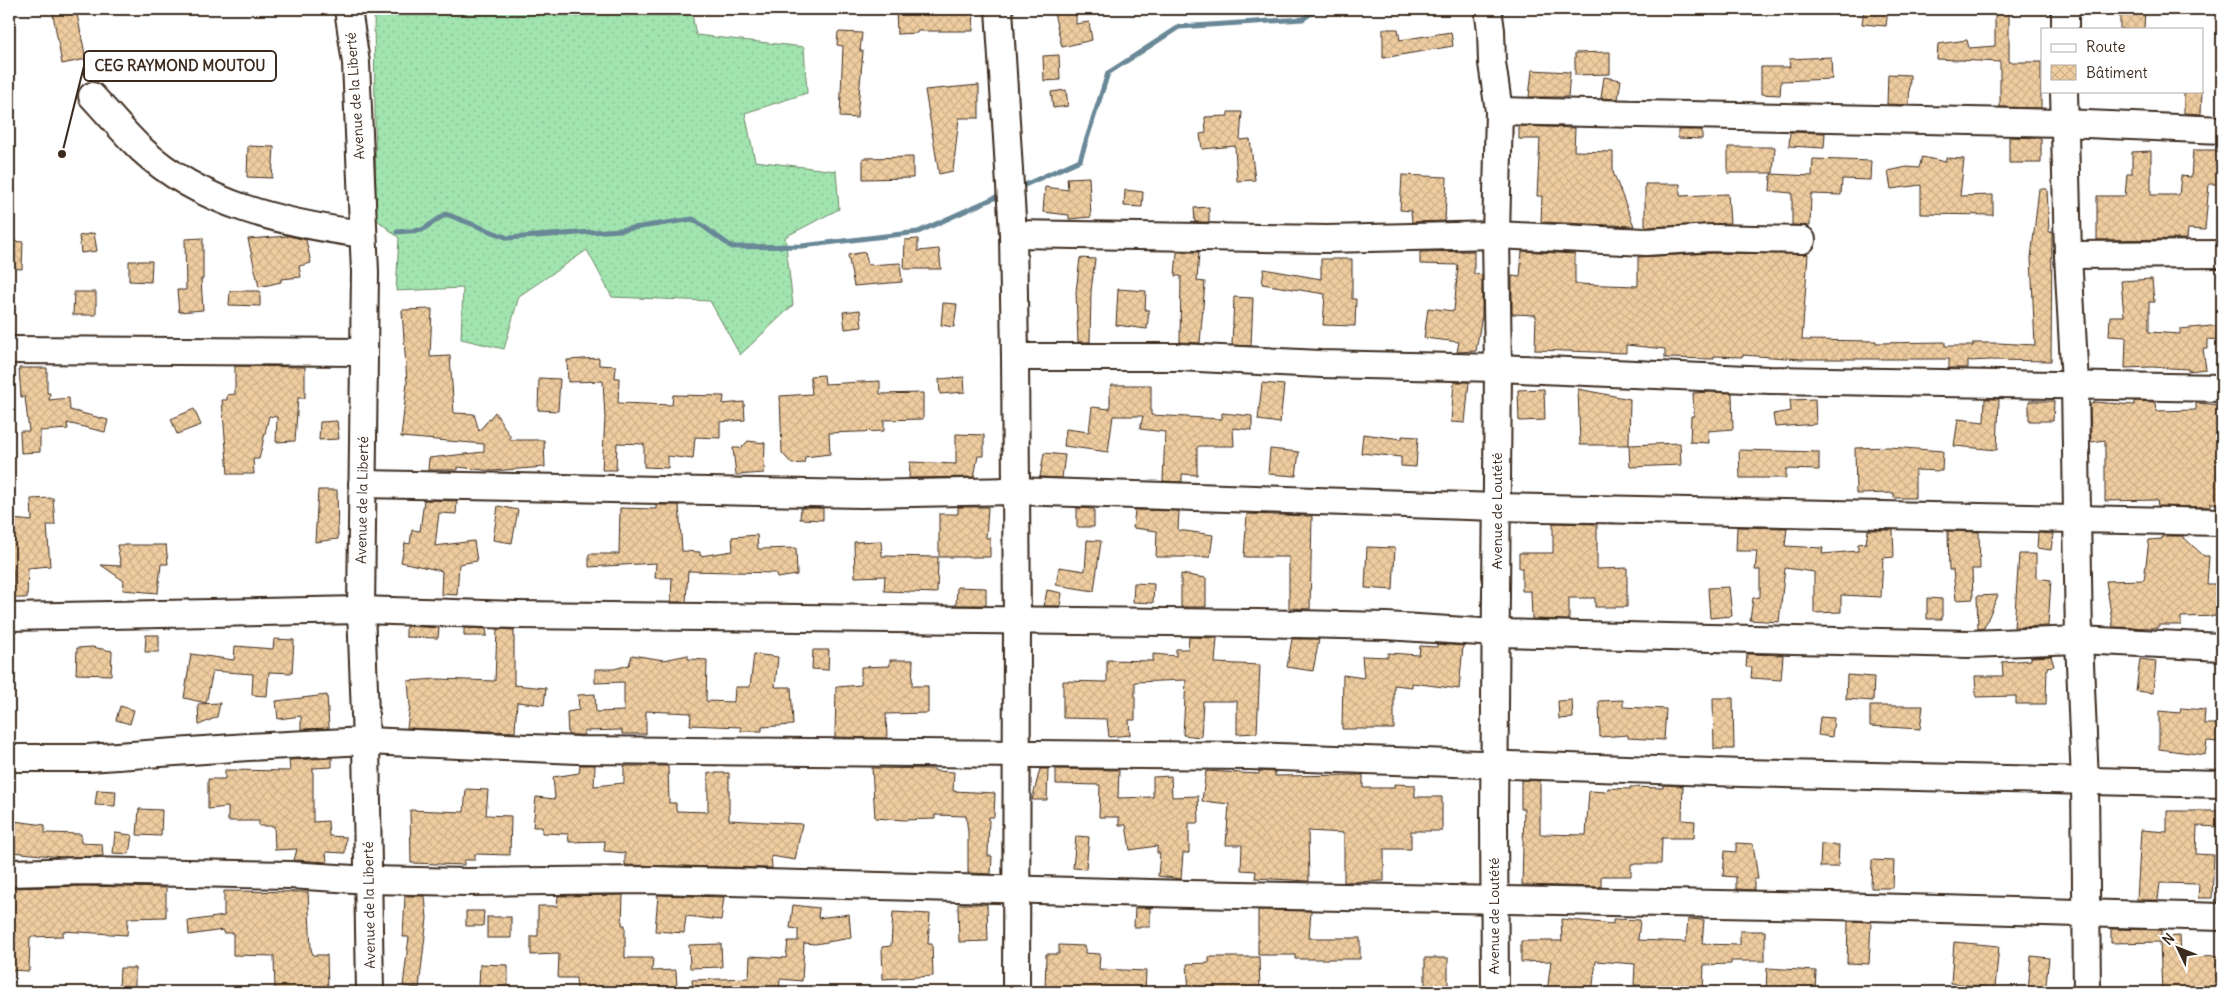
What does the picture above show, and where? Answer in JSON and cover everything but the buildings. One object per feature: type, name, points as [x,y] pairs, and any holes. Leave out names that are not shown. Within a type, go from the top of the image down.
[{"type":"street","name":"Avenue de la Liberté","points":[[348,9],[356,63],[362,234],[364,352],[362,610],[370,992]]},
{"type":"street","points":[[999,9],[1012,234],[1015,357],[1018,754],[1016,992]]},
{"type":"street","points":[[2065,9],[2065,28]]},
{"type":"street","name":"Avenue de Loutété","points":[[1489,20],[1492,63],[1499,111],[1496,235],[1498,368],[1493,900],[1495,992]]},
{"type":"street","points":[[2064,92],[2068,255],[2075,384],[2079,640],[2085,782],[2087,992]]},
{"type":"street","points":[[92,96],[142,150],[171,171],[208,193],[271,218],[307,226],[362,234]]},
{"type":"street","points":[[1499,111],[2064,123],[2222,130]]},
{"type":"street","points":[[1012,234],[1327,239],[1496,235],[1611,241],[1712,238],[1802,240]]},
{"type":"street","points":[[2068,255],[2222,254]]},
{"type":"street","points":[[9,350],[364,352]]},
{"type":"street","points":[[1015,357],[1170,357],[1321,364],[1498,368],[1770,380],[2222,388]]},
{"type":"street","points":[[362,484],[861,494],[1015,491],[1497,508],[2222,522]]},
{"type":"street","points":[[9,617],[362,610],[517,615],[1257,623],[1386,626],[1497,633],[1969,644],[2079,640],[2222,647]]},
{"type":"street","points":[[9,758],[88,758],[248,746],[366,741],[578,750],[1249,756],[1494,765],[2085,782],[2222,784]]},
{"type":"street","points":[[9,873],[85,872],[290,875],[369,880],[651,880],[1016,890],[2085,912],[2222,917]]},
{"type":"green space","points":[[374,9],[691,9],[696,35],[804,47],[807,93],[745,113],[755,161],[836,171],[839,209],[785,237],[793,305],[740,355],[710,301],[612,297],[587,250],[519,296],[504,349],[461,339],[463,288],[396,291],[399,238],[376,219]]},
{"type":"waterway","points":[[1018,188],[1080,160],[1108,73],[1179,27],[1303,19],[1317,9]]},
{"type":"waterway","points":[[397,232],[422,230],[446,214],[508,238],[620,230],[693,219],[732,247],[802,246],[918,232],[1003,194]]},
{"type":"place","name":"CEG RAYMOND MOUTOU","points":[[62,154]]}]
